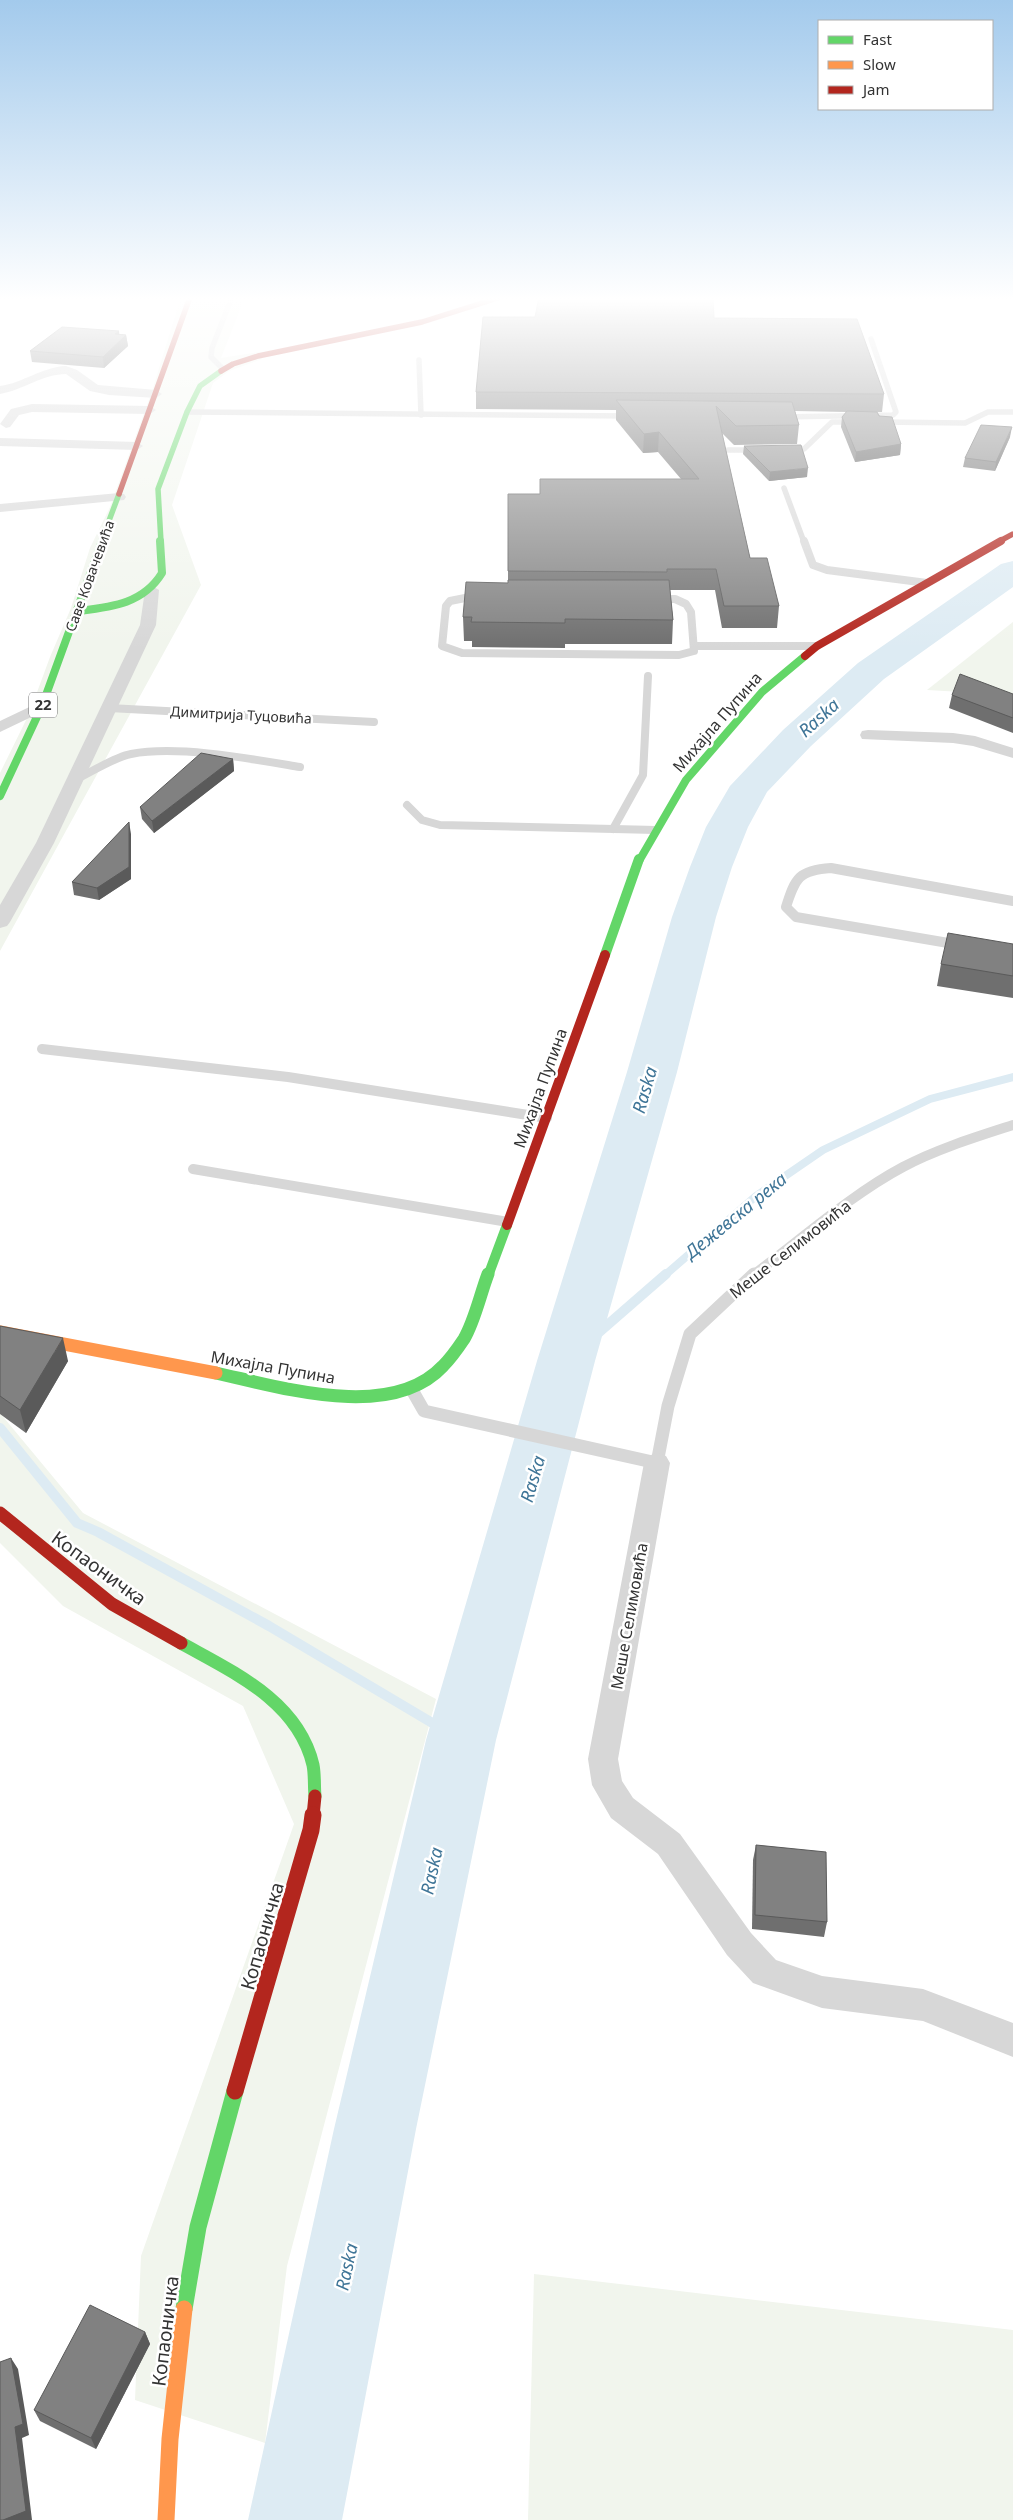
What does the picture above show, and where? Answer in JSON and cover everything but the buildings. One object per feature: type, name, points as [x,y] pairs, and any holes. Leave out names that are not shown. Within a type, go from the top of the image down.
[{"type":"main road","name":"Саве Ковачевића","points":[[0,796],[42,706],[148,415]]},
{"type":"main road","points":[[78,611],[122,603],[152,590],[158,584],[162,573],[158,489],[186,415]]},
{"type":"main road","name":"Михајла Пупина","points":[[0,1332],[325,1394],[362,1398],[392,1395],[412,1390],[437,1375],[452,1360],[464,1338],[547,1118],[638,862],[686,780],[762,692],[817,646],[1013,534]]},
{"type":"main road","name":"Копаоничка","points":[[0,1513],[60,1564],[112,1604],[253,1684],[270,1696],[298,1725],[307,1740],[316,1768],[317,1796],[311,1830],[214,2163],[187,2284],[170,2439],[166,2520]]},
{"type":"street","points":[[6,424],[13,415]]},
{"type":"street","points":[[0,442],[137,446]]},
{"type":"street","points":[[0,508],[119,497]]},
{"type":"street","points":[[0,922],[45,843],[148,625],[152,590]]},
{"type":"street","points":[[0,728],[42,706]]},
{"type":"street","points":[[868,735],[953,738],[975,741],[1013,753]]},
{"type":"street","name":"Меше Селимовића","points":[[657,1462],[604,1759],[607,1785],[622,1808],[669,1844],[740,1944],[766,1972],[822,1992],[923,2005],[1013,2040]]},
{"type":"lane","points":[[391,415],[640,416]]},
{"type":"lane","points":[[778,416],[877,417],[893,415]]},
{"type":"lane","points":[[785,450],[804,449],[832,422],[965,423],[983,415]]},
{"type":"lane","points":[[728,450],[766,450]]},
{"type":"lane","points":[[784,488],[813,564],[828,570],[927,583]]},
{"type":"lane","points":[[465,598],[675,599],[686,604],[691,612],[694,646],[694,651],[678,655],[462,653],[442,646],[446,606],[450,600],[465,598]]},
{"type":"lane","points":[[694,646],[817,646]]},
{"type":"lane","points":[[613,829],[643,775],[648,676]]},
{"type":"lane","name":"Димитрија Туцовића","points":[[109,708],[374,722]]},
{"type":"lane","points":[[75,780],[130,754],[162,751],[255,760],[300,767]]},
{"type":"lane","points":[[407,805],[422,820],[440,825],[656,830]]},
{"type":"lane","points":[[966,946],[796,917],[786,908],[795,881],[805,872],[832,868],[1013,901]]},
{"type":"lane","points":[[42,1049],[288,1077],[547,1118]]},
{"type":"lane","name":"Меше Селимовића","points":[[657,1462],[668,1406],[690,1334],[741,1284],[847,1204],[903,1167],[975,1137],[1013,1125]]},
{"type":"lane","points":[[193,1168],[508,1222]]},
{"type":"lane","points":[[412,1390],[424,1411],[657,1462]]},
{"type":"shaded area","points":[[143,415],[202,415],[172,505],[201,585],[0,951],[0,773],[29,714],[71,608],[90,548],[110,507]]},
{"type":"shaded area","points":[[1013,622],[1013,695],[927,690]]},
{"type":"shaded area","points":[[0,1413],[83,1513],[436,1699],[287,2266],[265,2443],[135,2400],[141,2256],[294,1824],[243,1706],[63,1606],[0,1543]]},
{"type":"shaded area","points":[[534,2274],[1013,2330],[1013,2520],[528,2520]]},
{"type":"waterway","name":"Raska","points":[[295,2520],[375,2129],[461,1740],[566,1361],[652,1072],[694,917],[711,867],[727,827],[750,786],[797,738],[871,671],[1013,571]]},
{"type":"waterway","name":"Дежевска река","points":[[664,1276],[756,1196],[823,1150],[930,1099],[1013,1077]]},
{"type":"waterway","name":"Дежевска река","points":[[566,1361],[666,1274]]},
{"type":"waterway","points":[[0,1428],[77,1523],[98,1532],[269,1626],[461,1740]]},
{"type":"traffic: fast","points":[[78,611],[126,603],[147,592],[162,573],[158,489],[186,415]]},
{"type":"traffic: fast","points":[[0,796],[42,706],[119,494]]},
{"type":"traffic: fast","points":[[605,955],[638,862],[686,780],[762,692],[805,656]]},
{"type":"traffic: fast","points":[[216,1373],[282,1388],[352,1397],[385,1395],[416,1385],[443,1367],[464,1338],[507,1225]]},
{"type":"traffic: fast","points":[[181,1643],[253,1685],[274,1701],[291,1720],[305,1741],[313,1766],[315,1796]]},
{"type":"traffic: fast","points":[[184,2309],[198,2227],[235,2091]]},
{"type":"traffic: slow","points":[[0,1332],[216,1373]]},
{"type":"traffic: slow","points":[[166,2520],[170,2439],[184,2309]]},
{"type":"traffic: jam","points":[[119,494],[148,415]]},
{"type":"traffic: jam","points":[[805,656],[817,646],[1013,534]]},
{"type":"traffic: jam","points":[[507,1225],[605,955]]},
{"type":"traffic: jam","points":[[0,1513],[112,1604],[181,1643]]},
{"type":"traffic: jam","points":[[235,2091],[311,1830],[315,1796]]}]
